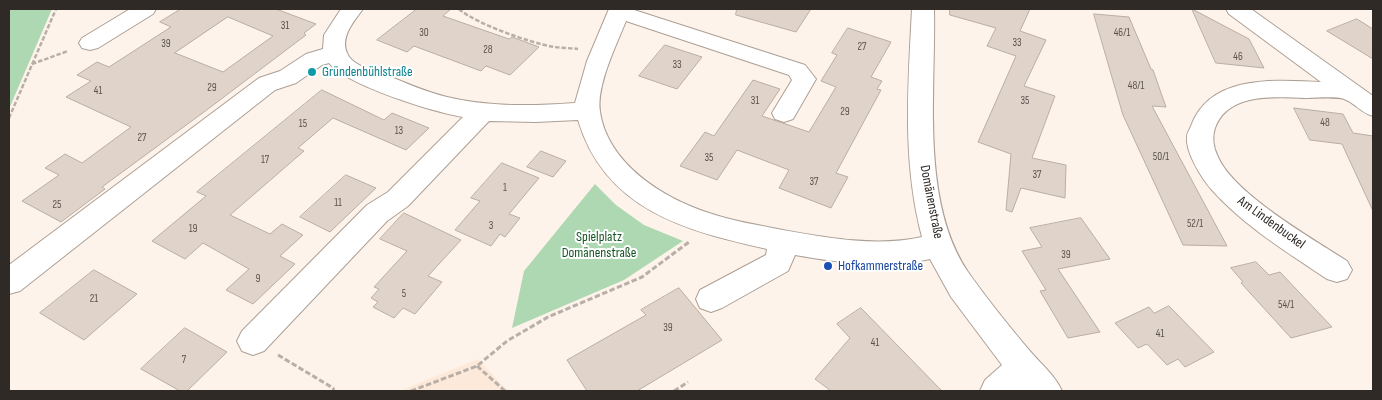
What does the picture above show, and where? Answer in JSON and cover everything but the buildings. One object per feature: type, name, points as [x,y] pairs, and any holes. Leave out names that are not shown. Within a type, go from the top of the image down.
[{"type":"street","points":[[90,43],[145,9]]},
{"type":"street","points":[[352,9],[336,33],[333,43],[335,54],[344,64],[358,73],[417,97],[483,112],[540,114],[587,111]]},
{"type":"street","name":"Domänenstraße","points":[[923,9],[922,150],[926,188],[939,245],[957,281],[1022,368],[1045,391]]},
{"type":"street","points":[[1237,9],[1351,90],[1373,108]]},
{"type":"street","points":[[784,113],[804,79],[797,70],[619,10],[592,82],[587,111],[599,144],[615,170],[641,192],[661,204],[708,224],[784,242],[830,250],[895,253],[939,245]]},
{"type":"street","points":[[9,282],[267,84],[288,77],[314,59],[335,54]]},
{"type":"street","name":"Am Lindenbuckel","points":[[1337,270],[1263,221],[1228,192],[1205,160],[1199,137],[1204,120],[1214,107],[1225,98],[1240,93],[1280,90],[1351,90]]},
{"type":"street","points":[[253,341],[377,212],[398,199],[483,112]]},
{"type":"street","points":[[711,299],[778,262],[784,242]]},
{"type":"street","points":[[997,391],[1022,368]]},
{"type":"path","points":[[9,118],[56,9]]},
{"type":"path","points":[[459,9],[467,17],[554,47],[603,51]]},
{"type":"path","points":[[32,64],[90,43]]},
{"type":"path","points":[[411,391],[477,366],[507,340],[548,317],[642,277],[688,243],[708,224]]},
{"type":"path","points":[[253,341],[334,388],[334,391]]},
{"type":"path","points":[[477,366],[505,391]]},
{"type":"path","points":[[674,391],[688,382]]},
{"type":"shaded area","points":[[478,359],[508,391],[399,391]]},
{"type":"green space","points":[[9,9],[52,9],[9,109]]},
{"type":"green space","name":"Spielplatz Domänenstraße","points":[[595,184],[616,205],[644,225],[683,241],[624,280],[512,328],[524,271]]},
{"type":"place","name":"Gründenbühlstraße","points":[[312,72]]},
{"type":"place","name":"Hofkammerstraße","points":[[828,266]]}]
